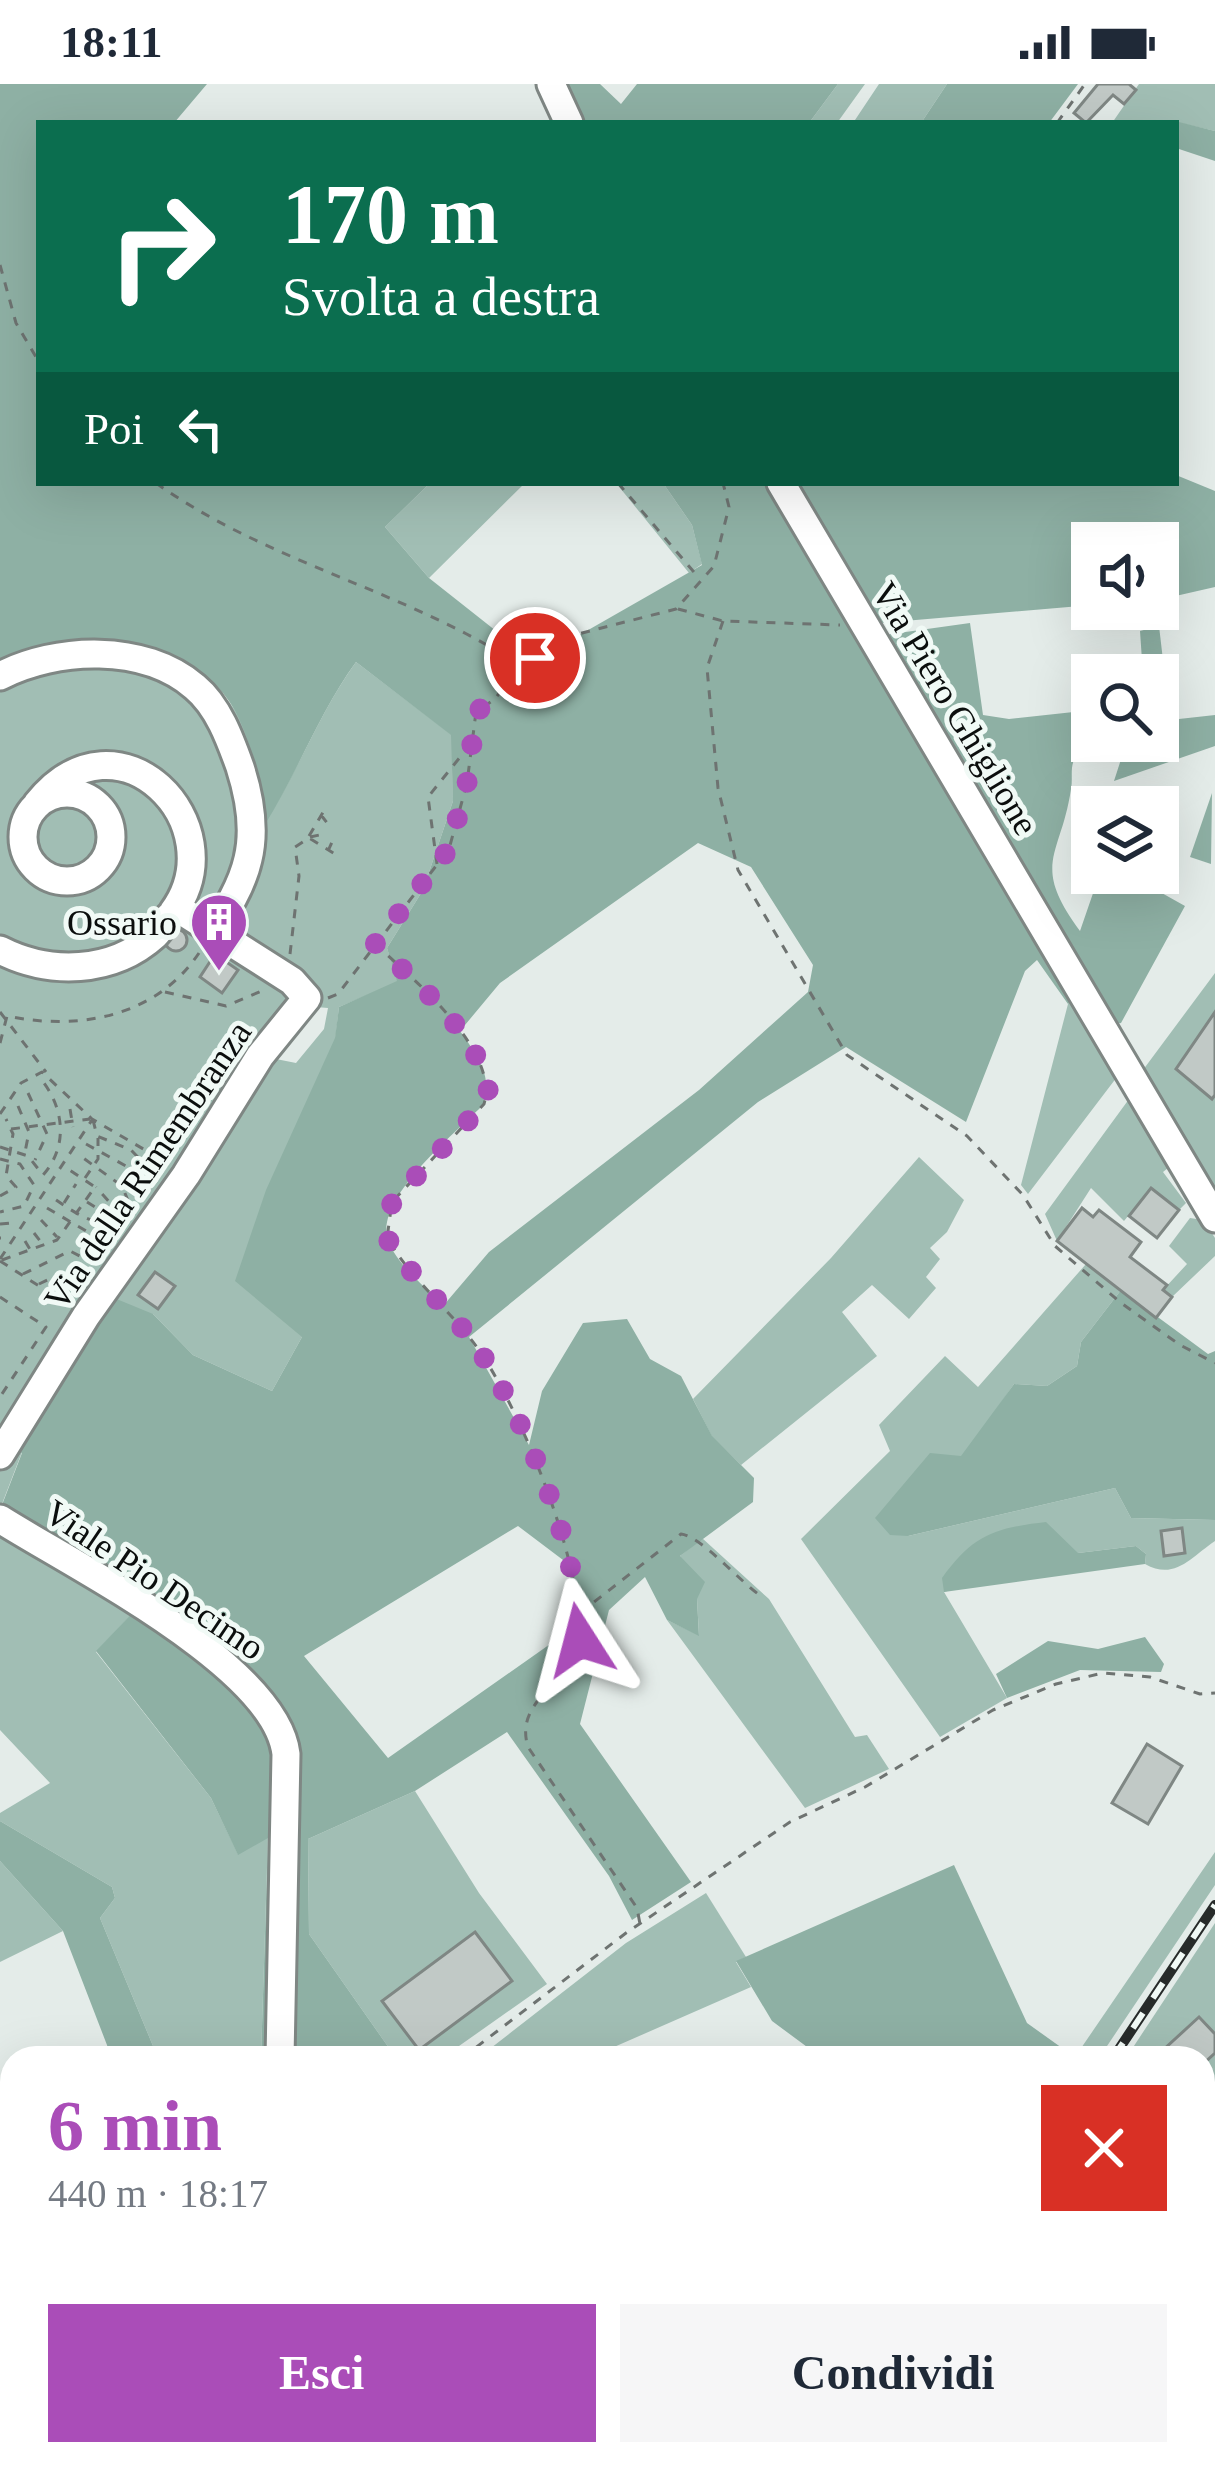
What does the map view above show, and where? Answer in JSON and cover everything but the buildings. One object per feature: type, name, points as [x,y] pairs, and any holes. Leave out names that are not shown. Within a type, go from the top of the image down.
[{"type":"street","points":[[551,84],[568,120]]},
{"type":"street","name":"Via Piero Ghiglione","points":[[783,486],[1215,1218]]},
{"type":"street","points":[[0,676],[46,658],[98,654],[167,670],[199,690],[232,745],[250,821],[249,858],[213,932]]},
{"type":"street","points":[[0,950],[43,966],[91,965],[139,946],[173,912],[190,878],[192,849],[179,814],[152,782],[116,765],[84,766],[53,783],[38,804]]},
{"type":"street","points":[[173,912],[182,911],[292,987]]},
{"type":"street","name":"Via della Rimembranza","points":[[0,1455],[86,1316],[186,1175],[260,1056],[292,987]]},
{"type":"street","name":"Viale Pio Decimo","points":[[0,1519],[233,1668],[271,1710],[286,1754],[280,2046]]},
{"type":"path","points":[[1059,120],[1085,84]]},
{"type":"path","points":[[0,265],[16,323],[36,357]]},
{"type":"path","points":[[161,486],[243,536],[448,622],[519,665]]},
{"type":"path","points":[[620,486],[700,580]]},
{"type":"path","points":[[676,609],[714,566],[729,507],[724,486]]},
{"type":"path","points":[[164,992],[226,1006],[292,987],[338,994],[438,866],[455,834],[476,712],[495,699],[519,665],[574,635],[676,609],[723,621],[866,628]]},
{"type":"path","points":[[723,621],[707,668],[718,788],[738,870],[847,1055],[967,1136],[1023,1195],[1055,1246],[1121,1303],[1180,1346],[1215,1363]]},
{"type":"path","points":[[438,866],[428,797],[469,746]]},
{"type":"path","points":[[309,838],[323,811],[328,824]]},
{"type":"path","points":[[292,987],[289,956],[297,896],[295,847],[324,834]]},
{"type":"path","points":[[309,838],[326,853],[338,856]]},
{"type":"path","points":[[326,853],[332,842]]},
{"type":"path","points":[[0,1012],[81,1022],[164,992],[213,932]]},
{"type":"path","points":[[375,944],[425,988],[466,1040],[489,1087],[484,1104],[392,1202],[387,1238],[483,1356],[542,1478],[579,1614],[580,1640],[572,1662],[528,1709],[522,1727],[528,1747],[626,1890],[640,1924]]},
{"type":"path","points":[[0,1043],[8,1016]]},
{"type":"path","points":[[8,1016],[47,1074],[92,1119],[186,1175]]},
{"type":"path","points":[[0,1114],[25,1079],[47,1074]]},
{"type":"path","points":[[0,1147],[23,1153],[43,1175],[50,1167],[61,1142],[59,1119],[44,1083]]},
{"type":"path","points":[[28,1093],[44,1121],[45,1147],[33,1162]]},
{"type":"path","points":[[18,1106],[27,1125],[23,1153]]},
{"type":"path","points":[[70,1109],[73,1127]]},
{"type":"path","points":[[0,1196],[16,1187],[3,1175],[11,1149],[6,1118]]},
{"type":"path","points":[[11,1129],[59,1119],[92,1119]]},
{"type":"path","points":[[84,1180],[99,1150],[92,1119]]},
{"type":"path","points":[[0,1260],[92,1119]]},
{"type":"path","points":[[97,1136],[131,1150],[154,1174]]},
{"type":"path","points":[[86,1144],[136,1171],[147,1186]]},
{"type":"path","points":[[56,1200],[76,1214],[106,1224],[127,1210],[122,1186],[80,1155]]},
{"type":"path","points":[[0,1160],[9,1160],[29,1173],[34,1190],[25,1206],[0,1212]]},
{"type":"path","points":[[62,1165],[95,1186],[112,1204],[103,1211],[86,1201]]},
{"type":"path","points":[[50,1167],[57,1172]]},
{"type":"path","points":[[63,1205],[76,1184]]},
{"type":"path","points":[[0,1260],[32,1252],[58,1238],[95,1186]]},
{"type":"path","points":[[47,1208],[112,1246]]},
{"type":"path","points":[[41,1220],[58,1238]]},
{"type":"path","points":[[0,1224],[11,1223]]},
{"type":"path","points":[[34,1233],[45,1247]]},
{"type":"path","points":[[25,1240],[32,1252]]},
{"type":"path","points":[[22,1275],[70,1251],[98,1265]]},
{"type":"path","points":[[0,1260],[86,1316]]},
{"type":"path","points":[[37,1285],[70,1269],[88,1281]]},
{"type":"path","points":[[0,1297],[46,1327],[0,1397]]},
{"type":"path","points":[[579,1614],[681,1534],[707,1546],[720,1564],[761,1596]]},
{"type":"path","points":[[478,2046],[640,1924],[790,1822],[865,1787],[994,1710],[1056,1684],[1103,1673],[1150,1677],[1200,1694],[1215,1693]]},
{"type":"green space","points":[[0,84],[207,84],[177,120],[36,120],[36,486],[427,486],[385,527],[429,578],[534,661],[702,565],[692,525],[665,486],[767,486],[1075,1000],[1068,1004],[1037,960],[1025,971],[966,1122],[846,1047],[758,1102],[469,1337],[529,1445],[542,1391],[583,1323],[627,1319],[650,1359],[681,1376],[712,1436],[754,1478],[753,1502],[680,1556],[705,1582],[697,1599],[699,1636],[667,1620],[645,1577],[609,1610],[580,1724],[691,1882],[632,1920],[609,1876],[507,1732],[415,1791],[308,1839],[309,1934],[388,2046],[261,2046],[268,1838],[238,1855],[211,1798],[96,1651],[137,1608],[0,1510],[22,1453],[8,1443],[102,1293],[153,1314],[193,1355],[272,1391],[302,1337],[235,1281],[266,1190],[335,1038],[339,1007],[397,981],[387,948],[423,890],[453,801],[451,735],[356,662],[264,826],[253,760],[237,714],[214,684],[185,667],[150,660],[0,671]],"holes":[[[698,843],[751,867],[813,965],[808,992],[699,1090],[489,1252],[443,1306],[398,1258],[388,1240],[387,1223],[405,1186],[484,1104],[485,1074],[460,1031],[500,983]],[[518,1526],[567,1563],[580,1623],[388,1758],[304,1656]]]},
{"type":"green space","points":[[561,84],[600,84],[621,104],[637,84],[838,84],[811,120],[577,120]]},
{"type":"green space","points":[[838,84],[865,84],[839,120],[811,120]]},
{"type":"green space","points":[[879,84],[947,84],[923,120],[855,120]]},
{"type":"green space","points":[[947,84],[1078,84],[1051,120],[923,120]]},
{"type":"green space","points":[[1139,84],[1215,84],[1215,131],[1179,124],[1179,120],[1114,120]]},
{"type":"green space","points":[[1179,122],[1215,131],[1215,161],[1179,149]]},
{"type":"green space","points":[[1179,476],[1215,491],[1215,587],[1179,595],[1179,522],[1071,522],[1071,607],[869,624],[790,486],[1179,486]]},
{"type":"green space","points":[[427,486],[522,486],[429,578],[385,527]]},
{"type":"green space","points":[[618,486],[665,486],[692,525],[702,564],[689,573]]},
{"type":"green space","points":[[970,623],[983,715],[1009,719],[1071,712],[1072,785],[1053,860],[1056,890],[1065,908],[1080,931],[1093,894],[1164,894],[1185,906],[1121,1023],[1109,1025],[877,636]]},
{"type":"green space","points":[[1159,630],[1162,654],[1142,654],[1140,631]]},
{"type":"green space","points":[[162,657],[192,672],[231,704],[242,722],[264,824],[356,662],[452,735],[453,801],[423,890],[387,948],[398,982],[339,1007],[302,1337],[272,1391],[193,1355],[153,1314],[9,1444],[22,1452],[0,1509],[0,671]],"holes":[[[304,1006],[328,1008],[324,1029],[296,1063],[261,1056]]]},
{"type":"green space","points":[[1215,715],[1215,746],[1179,758],[1179,719]]},
{"type":"green space","points":[[1120,762],[1169,762],[1114,781]]},
{"type":"green space","points":[[1212,793],[1211,864],[1190,857]]},
{"type":"green space","points":[[1215,973],[1215,1201],[1140,1074]]},
{"type":"green space","points":[[1075,1000],[1120,1073],[1028,1194],[1021,1185],[1068,1004]]},
{"type":"green space","points":[[1132,1095],[1173,1164],[1163,1172],[1186,1203],[1179,1210],[1151,1188],[1124,1221],[1091,1188],[1057,1241],[1045,1214]]},
{"type":"green space","points":[[919,1157],[964,1200],[947,1232],[930,1248],[940,1259],[926,1277],[936,1288],[909,1319],[872,1285],[842,1312],[877,1356],[741,1465],[712,1437],[693,1399],[831,1258]]},
{"type":"green space","points":[[1190,1218],[1203,1220],[1215,1238],[1215,1256],[1172,1297],[1163,1290],[1187,1264],[1169,1246]]},
{"type":"green space","points":[[1086,1264],[1121,1290],[1081,1342],[1077,1366],[1047,1386],[1014,1384],[908,1536],[1115,1488],[1131,1518],[1215,1520],[1215,1541],[1190,1560],[1165,1570],[1145,1564],[1146,1554],[1136,1546],[1078,1553],[944,1592],[1007,1698],[940,1737],[801,1539],[890,1451],[879,1425],[945,1356],[978,1387]]},
{"type":"green space","points":[[1121,1290],[1208,1354],[1215,1351],[1215,1520],[1131,1518],[1115,1488],[908,1536],[890,1535],[875,1518],[930,1453],[961,1456],[1014,1384],[1047,1386],[1077,1366],[1081,1342]]},
{"type":"green space","points":[[0,1519],[138,1607],[96,1652],[211,1798],[238,1854],[268,1836],[261,2046],[153,2046],[100,1918],[115,1898],[112,1887],[0,1821],[0,1813],[50,1783],[0,1730]]},
{"type":"green space","points":[[1046,1522],[1078,1553],[1136,1546],[1146,1554],[1145,1564],[944,1592],[942,1578],[975,1543],[998,1531]]},
{"type":"green space","points":[[702,1538],[769,1599],[855,1737],[867,1735],[889,1769],[805,1808],[667,1620],[699,1635],[697,1599],[680,1556]]},
{"type":"green space","points":[[1145,1637],[1164,1664],[1161,1672],[1080,1670],[1007,1698],[996,1674],[1048,1641],[1098,1649]]},
{"type":"green space","points":[[415,1791],[479,1893],[547,1984],[459,2046],[388,2046],[309,1934],[308,1839]]},
{"type":"green space","points":[[0,1821],[112,1887],[115,1898],[100,1918],[153,2046],[107,2046],[63,1931],[0,1861]]},
{"type":"green space","points":[[1215,1852],[1215,1885],[1107,2046],[1083,2046]]},
{"type":"green space","points":[[0,1861],[63,1931],[0,1962]]},
{"type":"green space","points":[[954,1865],[1027,2023],[1059,2046],[806,2046],[772,2021],[736,1961]]},
{"type":"green space","points":[[706,1893],[746,1957],[736,1962],[751,1987],[616,2046],[493,2046],[626,1943]]},
{"type":"green space","points":[[1215,1923],[1215,2046],[1134,2046]]},
{"type":"railway","points":[[1121,2046],[1215,1905]]},
{"type":"place","name":"Ossario","points":[[219,973]]},
{"type":"route","points":[[535,658],[519,665],[495,699],[476,712],[467,783],[449,849],[375,944],[405,976],[425,988],[466,1040],[484,1068],[489,1087],[484,1104],[392,1202],[387,1238],[483,1356],[519,1424],[555,1520],[578,1604],[580,1640]]}]
